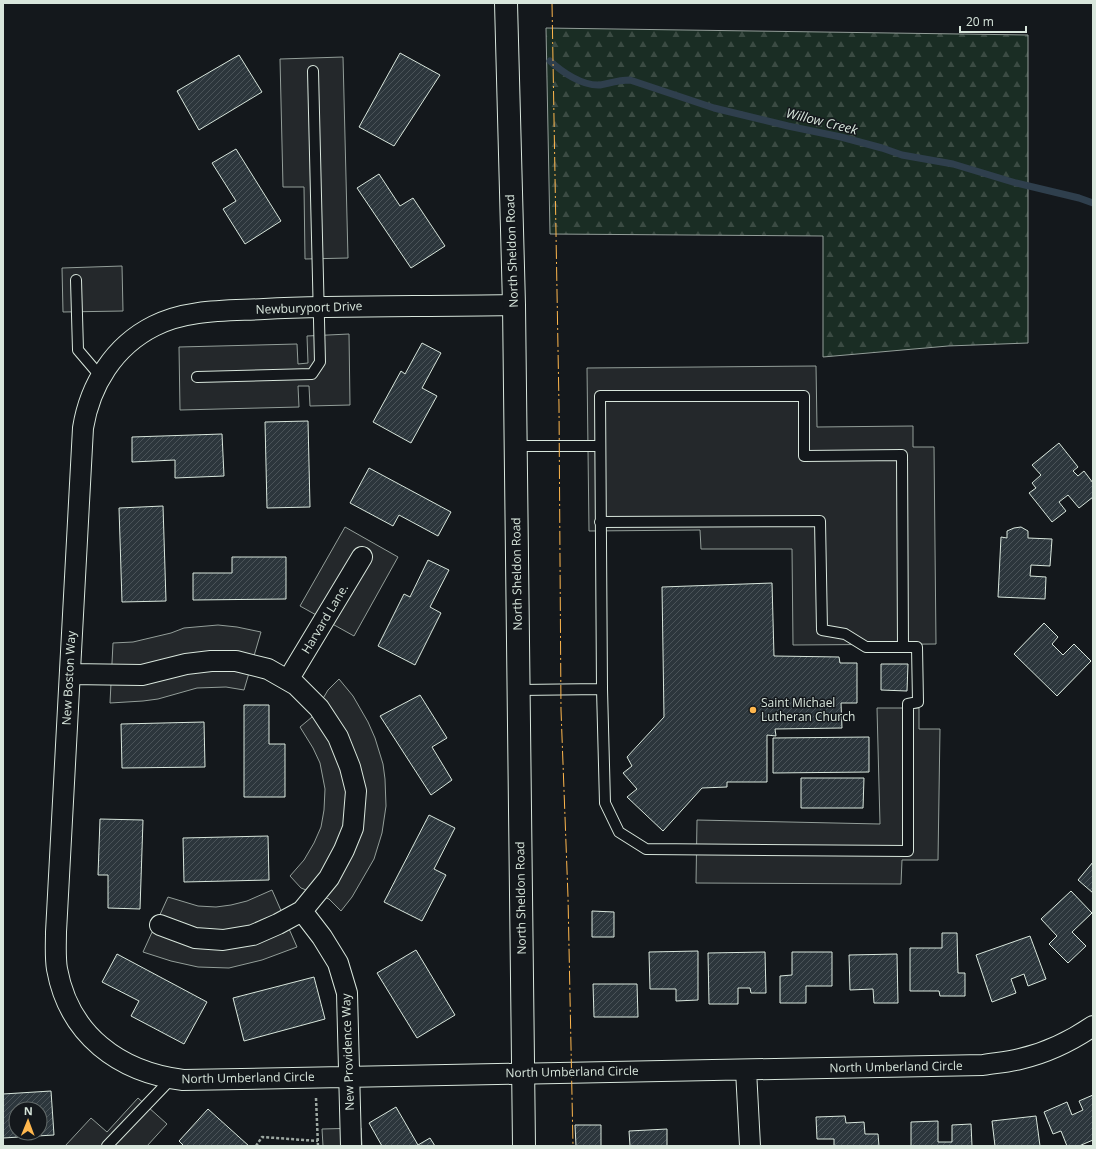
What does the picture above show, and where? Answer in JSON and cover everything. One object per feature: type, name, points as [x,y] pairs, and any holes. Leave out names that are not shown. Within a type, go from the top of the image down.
[{"type":"street","name":"North Sheldon Road","points":[[506,3],[514,305],[524,1146]]},
{"type":"street","name":"Newburyport Drive","points":[[116,355],[134,338],[154,326],[176,317],[200,312],[318,307],[514,305]]},
{"type":"street","name":"New Boston Way","points":[[70,1008],[64,996],[56,968],[56,932],[83,428],[86,411],[94,389],[116,355]]},
{"type":"street","name":"Harvard Lane.","points":[[288,680],[362,557]]},
{"type":"street","points":[[70,674],[142,675],[186,664],[211,661],[236,661],[268,669],[296,685],[319,708],[338,737],[350,767],[356,791],[353,828],[344,850],[329,878],[302,911],[253,935],[223,940],[195,938],[160,925]]},
{"type":"street","name":"New Providence Way","points":[[302,911],[322,937],[338,963],[347,993],[351,1146]]},
{"type":"street","name":"North Umberland Circle","points":[[70,1008],[78,1022],[95,1041],[114,1058],[164,1078],[183,1080],[983,1065],[1020,1059],[1056,1047],[1077,1037],[1093,1026]]},
{"type":"street","points":[[746,1070],[750,1146]]},
{"type":"lane","points":[[197,377],[312,374],[320,362],[313,71]]},
{"type":"lane","points":[[76,280],[78,350],[101,377]]},
{"type":"lane","points":[[600,522],[820,521],[822,630],[845,634],[866,647],[902,647],[917,647],[918,702],[908,704],[908,851],[646,849],[619,832],[605,803],[602,689],[600,522],[600,396],[804,396],[804,456],[902,455],[902,647]]},
{"type":"lane","points":[[516,446],[600,446]]},
{"type":"lane","points":[[519,690],[602,689]]},
{"type":"lane","points":[[107,1146],[172,1078]]},
{"type":"path","points":[[316,1097],[318,1146]]},
{"type":"path","points":[[256,1146],[262,1137],[318,1141]]},
{"type":"green space","points":[[546,28],[1028,35],[1028,343],[948,346],[823,357],[823,236],[550,234]]},
{"type":"shaded area","points":[[343,57],[348,258],[305,259],[304,187],[283,187],[280,59]]},
{"type":"shaded area","points":[[122,266],[123,311],[63,312],[62,268]]},
{"type":"shaded area","points":[[349,334],[350,405],[310,406],[309,386],[298,386],[299,407],[180,410],[179,347],[297,344],[298,364],[308,363],[307,336]]},
{"type":"shaded area","points":[[816,366],[817,427],[913,426],[913,447],[934,447],[936,644],[793,645],[792,549],[701,549],[700,530],[589,531],[587,368]]},
{"type":"shaded area","points":[[345,527],[398,557],[354,636],[300,606]]},
{"type":"shaded area","points":[[218,625],[261,632],[244,690],[226,687],[197,688],[158,699],[110,703],[113,643],[133,642],[171,633],[184,628]]},
{"type":"shaded area","points":[[339,679],[353,696],[368,722],[375,738],[383,764],[386,806],[382,833],[374,859],[352,897],[341,911],[329,899],[301,888],[290,876],[304,860],[314,843],[321,827],[324,810],[325,789],[320,763],[300,727],[312,717],[328,690]]},
{"type":"shaded area","points":[[877,708],[919,708],[919,729],[940,729],[938,860],[902,860],[901,884],[696,883],[697,820],[880,824]]},
{"type":"shaded area","points":[[272,890],[297,947],[262,960],[229,968],[198,967],[171,961],[143,952],[168,897],[198,906],[216,907],[247,901]]},
{"type":"shaded area","points":[[138,1098],[167,1124],[147,1146],[65,1146],[91,1118],[107,1132]]},
{"type":"shaded area","points":[[361,1128],[362,1146],[323,1146],[322,1129]]},
{"type":"building","points":[[400,53],[440,75],[394,146],[359,127]]},
{"type":"building","points":[[239,55],[262,92],[199,130],[177,91]]},
{"type":"building","points":[[236,149],[281,221],[245,244],[223,209],[236,201],[212,163]]},
{"type":"building","points":[[379,174],[400,206],[413,198],[445,246],[411,268],[357,188]]},
{"type":"building","points":[[422,343],[441,353],[422,388],[437,396],[411,443],[373,422],[401,371],[405,374]]},
{"type":"building","points":[[308,421],[310,507],[267,508],[265,422]]},
{"type":"building","points":[[222,434],[224,476],[175,478],[175,460],[132,462],[132,437]]},
{"type":"building","points":[[1059,443],[1078,467],[1073,471],[1078,476],[1084,471],[1093,483],[1093,497],[1079,508],[1068,495],[1059,502],[1066,511],[1052,522],[1029,493],[1036,488],[1032,483],[1041,475],[1032,465]]},
{"type":"building","points":[[369,468],[451,512],[438,536],[399,515],[393,526],[350,503]]},
{"type":"building","points":[[163,506],[166,601],[122,602],[119,508]]},
{"type":"building","points":[[1021,527],[1028,531],[1028,538],[1052,539],[1050,566],[1031,565],[1030,576],[1046,577],[1045,599],[998,597],[1001,537],[1007,538],[1007,531]]},
{"type":"building","points":[[232,557],[286,557],[286,599],[193,600],[193,573],[232,573]]},
{"type":"building","points":[[428,560],[449,570],[430,607],[441,613],[415,665],[378,646],[404,594],[410,597]]},
{"type":"building","name":"Saint Michael Lutheran Church","points":[[772,583],[774,656],[839,657],[840,663],[857,663],[857,703],[841,703],[842,728],[775,729],[776,736],[767,735],[767,782],[727,782],[727,787],[702,788],[663,831],[627,797],[637,789],[623,773],[632,766],[627,757],[664,717],[662,587]]},
{"type":"building","points":[[1044,623],[1058,637],[1052,644],[1063,655],[1074,644],[1091,661],[1057,696],[1014,654]]},
{"type":"building","points":[[881,664],[908,664],[907,691],[881,690]]},
{"type":"building","points":[[420,695],[447,738],[432,747],[452,780],[431,795],[380,716]]},
{"type":"building","points":[[244,705],[269,705],[269,744],[285,744],[285,797],[244,797]]},
{"type":"building","points":[[204,722],[205,767],[122,768],[121,724]]},
{"type":"building","points":[[869,737],[869,772],[773,773],[773,738]]},
{"type":"building","points":[[801,778],[864,778],[863,808],[801,808]]},
{"type":"building","points":[[429,815],[455,828],[434,869],[446,875],[422,921],[384,902]]},
{"type":"building","points":[[100,819],[143,820],[140,909],[108,908],[108,875],[98,875]]},
{"type":"building","points":[[268,836],[269,880],[184,882],[183,838]]},
{"type":"building","points":[[1093,862],[1093,893],[1078,880]]},
{"type":"building","points":[[1071,891],[1092,913],[1072,932],[1086,946],[1068,963],[1049,944],[1057,936],[1041,919]]},
{"type":"building","points":[[592,911],[614,912],[614,937],[592,937]]},
{"type":"building","points":[[942,933],[957,933],[958,973],[965,973],[965,996],[940,996],[939,991],[910,991],[910,948],[942,948]]},
{"type":"building","points":[[1030,936],[1046,979],[1028,986],[1024,974],[1011,979],[1016,993],[992,1002],[976,955]]},
{"type":"building","points":[[416,950],[455,1015],[417,1038],[377,973]]},
{"type":"building","points":[[698,951],[698,1000],[676,1001],[676,989],[650,989],[649,952]]},
{"type":"building","points":[[765,952],[766,993],[751,993],[750,988],[738,988],[738,1004],[709,1004],[708,953]]},
{"type":"building","points":[[792,952],[832,952],[832,986],[806,986],[806,1003],[780,1003],[780,976],[792,975]]},
{"type":"building","points":[[117,954],[207,1002],[184,1044],[131,1016],[139,1001],[102,982]]},
{"type":"building","points":[[897,954],[898,1003],[874,1003],[873,989],[850,990],[849,955]]},
{"type":"building","points":[[314,977],[325,1019],[244,1041],[233,998]]},
{"type":"building","points":[[593,984],[637,984],[638,1017],[594,1017]]},
{"type":"building","points":[[51,1091],[54,1135],[48,1135],[48,1101],[8,1101],[8,1138],[3,1138],[3,1094]]},
{"type":"building","points":[[1093,1095],[1093,1140],[1079,1146],[1067,1146],[1061,1131],[1053,1134],[1044,1112],[1067,1102],[1072,1115],[1083,1110],[1079,1101]]},
{"type":"building","points":[[396,1107],[418,1145],[430,1138],[435,1146],[382,1146],[369,1123]]},
{"type":"building","points":[[208,1109],[249,1146],[184,1146],[179,1141]]},
{"type":"building","points":[[845,1116],[846,1123],[864,1122],[865,1134],[878,1134],[879,1146],[834,1146],[834,1139],[817,1139],[816,1117]]},
{"type":"building","points":[[1036,1116],[1040,1146],[995,1146],[992,1121]]},
{"type":"building","points":[[938,1121],[938,1142],[952,1142],[952,1125],[971,1124],[972,1146],[911,1146],[911,1122]]},
{"type":"building","points":[[575,1125],[601,1125],[601,1146],[576,1146]]},
{"type":"building","points":[[667,1129],[667,1146],[630,1146],[629,1131]]},
{"type":"waterway","name":"Willow Creek","points":[[550,61],[560,70],[573,78],[593,85],[630,80],[714,108],[841,137],[902,155],[953,164],[1016,183],[1079,198],[1093,203]]},
{"type":"power","points":[[552,3],[559,406],[561,710],[568,897],[573,1146]]},
{"type":"place","name":"Saint Michael Lutheran Church","points":[[753,710]]}]
